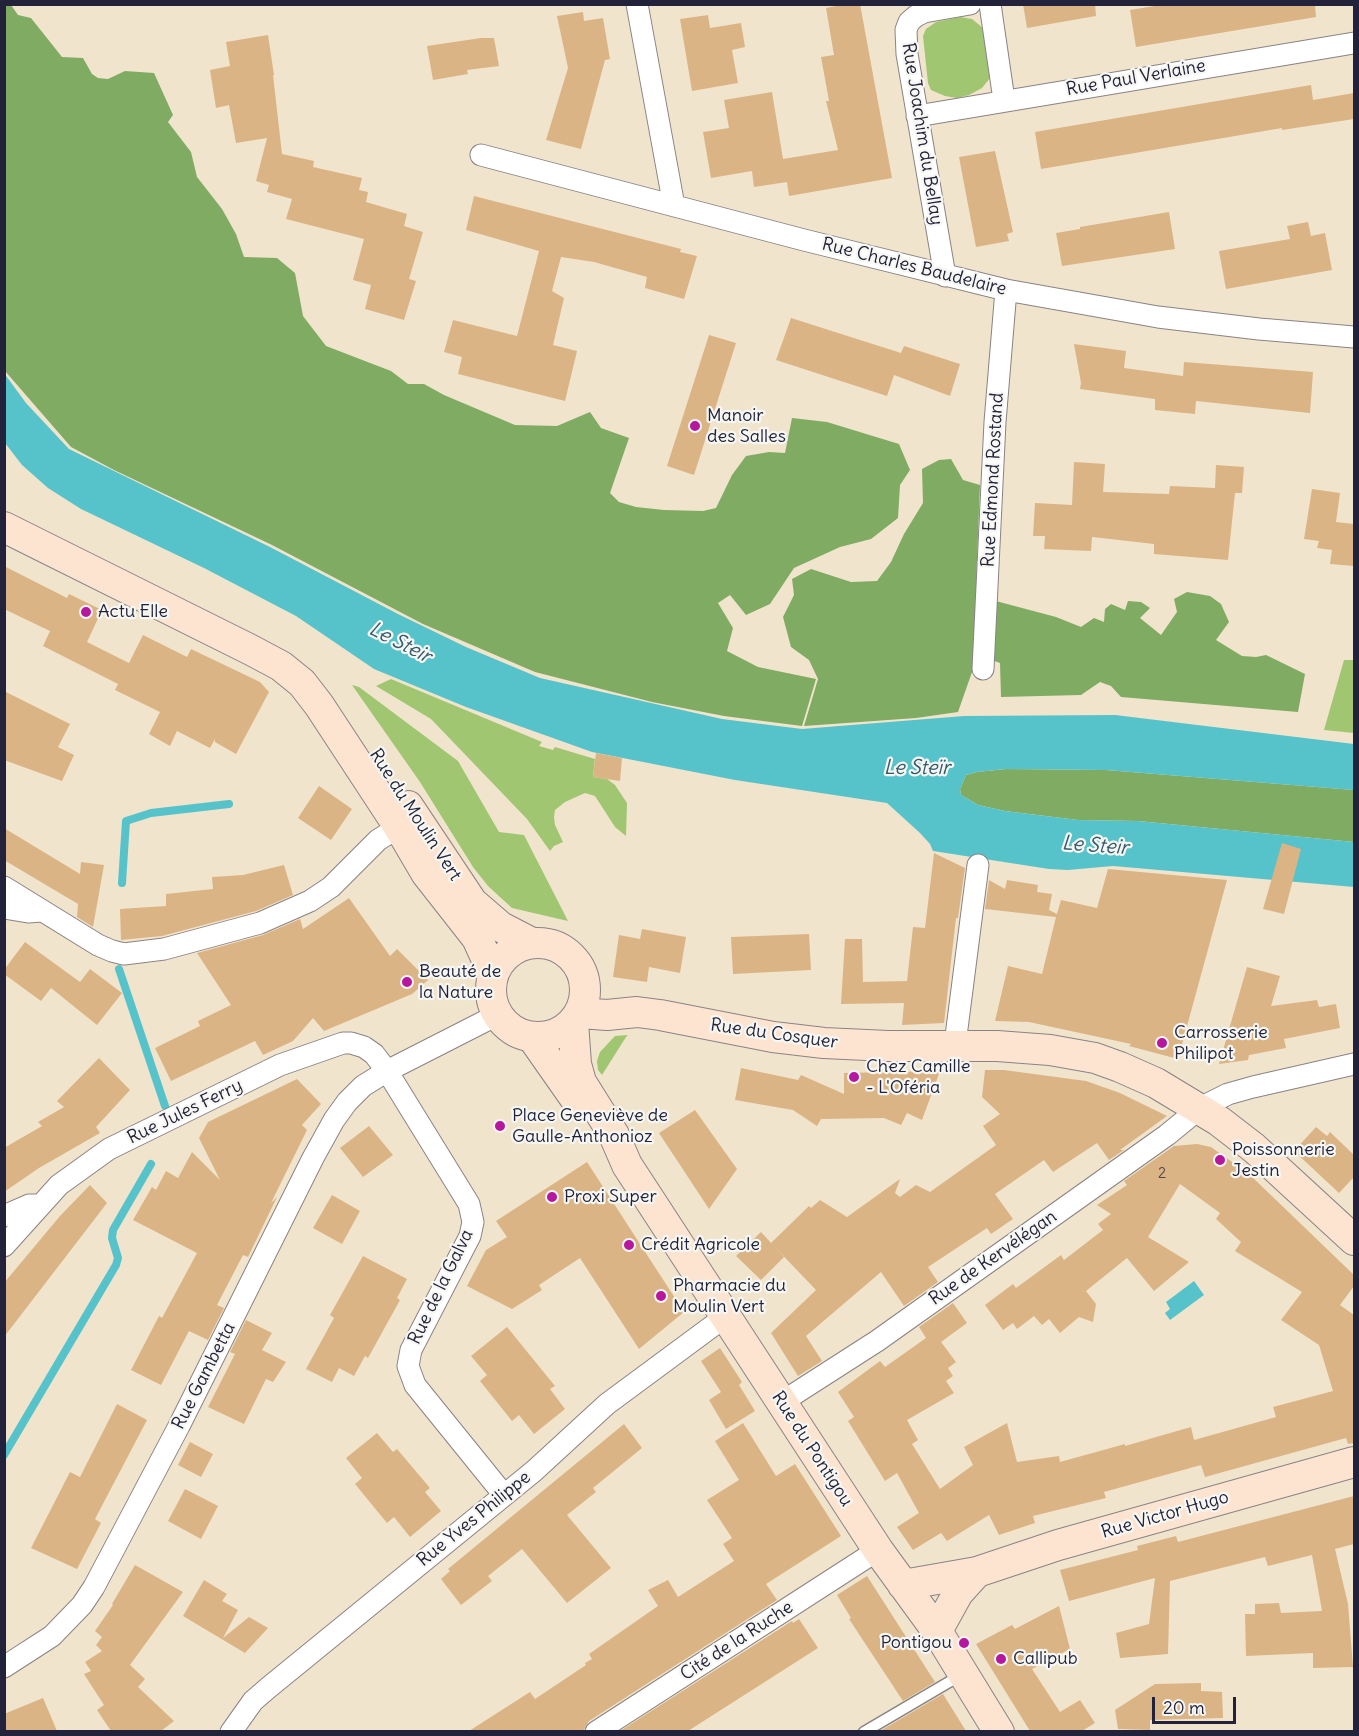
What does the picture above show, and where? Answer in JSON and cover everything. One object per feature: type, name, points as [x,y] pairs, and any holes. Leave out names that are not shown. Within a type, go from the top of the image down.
[{"type":"main road","name":"Rue du Moulin Vert","points":[[4,527],[281,666],[302,683],[407,822],[472,902],[501,927],[532,943]]},
{"type":"main road","name":"Rue du Moulin Vert","points":[[407,822],[426,873],[481,944],[493,973]]},
{"type":"main road","points":[[532,943],[556,946],[577,963],[583,976],[585,993],[576,1018],[556,1034],[546,1037],[521,1035],[508,1027],[497,1016],[490,994],[493,973],[508,953],[532,943]]},
{"type":"main road","name":"Rue du Cosquer","points":[[583,976],[618,1002],[637,1012]]},
{"type":"main road","name":"Rue du Cosquer","points":[[576,1018],[637,1012],[772,1037],[824,1043],[888,1046],[955,1044],[1032,1048],[1095,1058],[1130,1071],[1200,1108],[1254,1148],[1354,1240]]},
{"type":"main road","name":"Rue du Pontigou","points":[[576,1018],[576,1064],[581,1082],[614,1136],[627,1166]]},
{"type":"main road","name":"Rue du Pontigou","points":[[532,1037],[605,1141],[627,1166],[878,1550],[937,1631],[999,1731]]},
{"type":"main road","name":"Rue Victor Hugo","points":[[903,1585],[977,1572],[1058,1545],[1354,1462]]},
{"type":"main road","points":[[937,1631],[958,1593],[977,1572]]},
{"type":"street","points":[[637,4],[674,206]]},
{"type":"street","name":"Rue Joachim du Bellay","points":[[945,276],[917,116],[906,30],[909,22],[924,12],[970,4]]},
{"type":"street","points":[[990,4],[1004,100]]},
{"type":"street","name":"Rue Paul Verlaine","points":[[917,116],[1354,42]]},
{"type":"street","name":"Rue Charles Baudelaire","points":[[481,155],[1006,290],[1158,317],[1354,337]]},
{"type":"street","name":"Rue Edmond Rostand","points":[[983,669],[995,422],[1006,290]]},
{"type":"street","points":[[4,886],[98,945],[117,952],[145,952],[187,944],[260,923],[310,901],[331,887],[378,840],[407,822]]},
{"type":"street","points":[[955,1044],[978,865]]},
{"type":"street","points":[[4,908],[28,912],[43,910]]},
{"type":"street","points":[[387,1071],[497,1016]]},
{"type":"street","name":"Rue Jules Ferry","points":[[4,1246],[59,1185],[109,1149],[297,1058],[333,1046],[351,1043],[370,1050],[387,1071]]},
{"type":"street","name":"Rue de Kervélégan","points":[[782,1402],[877,1341],[1167,1136],[1200,1108],[1228,1094],[1252,1087],[1354,1064]]},
{"type":"street","name":"Rue de la Galva","points":[[387,1071],[465,1195],[473,1222],[470,1236],[411,1350],[408,1359],[410,1374],[415,1384],[504,1495]]},
{"type":"street","name":"Rue Gambetta","points":[[4,1667],[52,1636],[82,1605],[94,1587],[325,1136],[347,1102],[363,1086],[387,1071]]},
{"type":"street","points":[[4,1216],[29,1205],[40,1205]]},
{"type":"street","name":"Rue Yves Philippe","points":[[231,1731],[253,1701],[268,1688],[534,1471],[607,1404],[726,1316]]},
{"type":"street","name":"Cité de la Ruche","points":[[596,1731],[878,1550]]},
{"type":"lane","points":[[864,1731],[964,1674]]},
{"type":"green space","points":[[4,5],[11,5],[18,15],[31,18],[62,57],[83,58],[92,74],[98,78],[108,79],[125,71],[154,73],[173,115],[168,122],[191,152],[197,177],[222,209],[236,234],[244,257],[277,258],[295,273],[303,316],[326,346],[391,371],[408,384],[424,384],[444,395],[515,425],[557,426],[590,412],[601,428],[629,438],[610,493],[619,502],[636,507],[664,510],[703,511],[716,508],[732,475],[746,456],[769,452],[785,453],[792,418],[827,422],[899,444],[910,470],[900,485],[898,518],[871,539],[840,547],[794,568],[770,604],[746,615],[730,595],[718,603],[733,628],[727,651],[758,667],[816,679],[802,726],[724,716],[652,702],[535,672],[423,624],[272,545],[114,470],[71,447],[5,371]]},
{"type":"green space","points":[[960,17],[972,19],[983,28],[990,78],[982,88],[957,98],[931,90],[928,83],[923,36],[926,29],[936,22]]},
{"type":"green space","points":[[951,459],[963,480],[980,485],[977,596],[1056,617],[1081,627],[1094,618],[1104,622],[1105,609],[1111,604],[1125,610],[1128,601],[1141,602],[1150,608],[1140,618],[1161,635],[1177,612],[1174,599],[1187,592],[1210,596],[1221,604],[1229,622],[1216,640],[1242,656],[1266,655],[1305,674],[1298,712],[1121,697],[1111,686],[1100,682],[1081,695],[1001,697],[1000,663],[978,655],[958,712],[916,718],[804,726],[818,679],[809,660],[791,647],[783,617],[794,595],[792,579],[811,569],[851,582],[877,581],[891,562],[904,534],[923,503],[922,469],[939,460]]},
{"type":"green space","points":[[1344,660],[1354,660],[1354,733],[1324,730]]},
{"type":"green space","points":[[391,679],[542,742],[539,746],[553,750],[555,747],[595,759],[593,777],[607,779],[615,785],[627,803],[626,836],[615,827],[595,796],[585,793],[565,802],[555,810],[555,825],[563,842],[554,846],[550,851],[527,819],[431,719],[376,686]]},
{"type":"green space","points":[[352,685],[359,687],[458,761],[499,832],[524,835],[568,921],[512,908],[488,886],[473,867],[420,782]]},
{"type":"green space","points":[[1006,769],[1106,770],[1354,790],[1354,842],[1138,821],[1078,820],[1005,811],[978,805],[961,795],[960,789],[966,775]]},
{"type":"green space","points":[[628,1035],[602,1075],[598,1070],[597,1061],[600,1052],[615,1036]]},
{"type":"water","name":"Le Steïr","points":[[4,373],[26,403],[69,449],[270,547],[398,614],[466,647],[540,678],[722,719],[802,729],[964,716],[1115,715],[1354,744],[1354,790],[1106,770],[1006,769],[966,775],[960,789],[961,795],[978,805],[1005,811],[1078,820],[1138,821],[1354,842],[1354,887],[1113,866],[1068,870],[1049,869],[933,851],[920,833],[887,803],[735,780],[592,752],[466,707],[374,669],[296,616],[204,568],[81,509],[48,488],[22,465],[5,443]]},
{"type":"water","points":[[1194,1281],[1204,1295],[1170,1320],[1165,1313],[1170,1309],[1166,1302]]},
{"type":"building","points":[[860,4],[892,178],[789,196],[787,182],[754,187],[752,171],[711,178],[703,132],[729,128],[724,100],[772,92],[783,159],[838,150],[826,101],[829,101],[821,57],[834,55],[826,8]]},
{"type":"building","points":[[1023,4],[1095,4],[1096,16],[1027,28]]},
{"type":"building","points":[[1167,4],[1315,4],[1316,17],[1136,47],[1130,10]]},
{"type":"building","points":[[583,12],[584,21],[603,18],[610,59],[605,60],[581,149],[546,140],[568,68],[557,16]]},
{"type":"building","points":[[708,15],[710,28],[741,23],[745,47],[732,50],[738,83],[692,91],[680,19]]},
{"type":"building","points":[[268,35],[282,154],[314,161],[313,167],[362,178],[359,190],[368,192],[366,202],[407,214],[404,226],[423,232],[409,279],[416,281],[404,320],[365,309],[371,285],[353,280],[364,239],[286,219],[292,199],[267,192],[269,185],[256,181],[267,138],[236,143],[229,105],[216,108],[210,70],[230,66],[226,42]]},
{"type":"building","points":[[494,38],[499,66],[467,70],[468,74],[433,80],[427,46]]},
{"type":"building","points":[[1311,85],[1313,100],[1354,93],[1354,119],[1282,130],[1282,128],[1041,169],[1035,132]]},
{"type":"building","points":[[995,151],[1013,232],[1007,234],[1009,241],[976,247],[959,157]]},
{"type":"building","points":[[474,196],[681,249],[680,252],[697,256],[684,299],[645,288],[647,277],[594,262],[561,257],[552,291],[564,298],[553,345],[577,351],[565,401],[458,374],[462,357],[444,352],[453,320],[517,336],[539,251],[466,230]]},
{"type":"building","points":[[1169,212],[1175,249],[1062,266],[1056,233]]},
{"type":"building","points":[[1308,222],[1311,236],[1325,233],[1332,270],[1226,289],[1219,251],[1290,239],[1287,226]]},
{"type":"building","points":[[791,318],[901,353],[904,346],[960,364],[950,396],[894,375],[887,396],[776,360]]},
{"type":"building","name":"Manoir des Salles","points":[[709,335],[736,343],[694,475],[667,466]]},
{"type":"building","points":[[1074,344],[1126,351],[1124,368],[1183,376],[1184,362],[1313,372],[1310,413],[1196,401],[1195,414],[1155,410],[1155,399],[1080,389]]},
{"type":"building","points":[[1074,462],[1105,464],[1103,492],[1169,494],[1170,486],[1215,488],[1216,465],[1244,467],[1242,493],[1235,493],[1228,560],[1154,554],[1154,544],[1092,537],[1091,551],[1044,549],[1045,536],[1033,536],[1035,503],[1072,505]]},
{"type":"building","points":[[1312,489],[1340,493],[1336,522],[1354,524],[1354,566],[1330,564],[1332,550],[1317,548],[1319,541],[1304,539]]},
{"type":"building","points":[[4,566],[67,598],[69,594],[102,610],[87,642],[129,663],[143,635],[187,657],[191,649],[260,682],[269,692],[236,754],[215,742],[215,739],[210,748],[177,731],[170,746],[149,734],[160,712],[115,690],[118,684],[43,646],[50,631],[4,609]]},
{"type":"building","points":[[4,691],[70,724],[58,747],[74,755],[62,781],[4,760]]},
{"type":"building","points":[[596,753],[622,758],[620,781],[593,777]]},
{"type":"building","points":[[319,786],[352,809],[331,840],[298,818]]},
{"type":"building","points":[[4,828],[80,874],[81,862],[104,865],[93,927],[77,917],[78,904],[4,860]]},
{"type":"building","points":[[1282,843],[1301,849],[1284,914],[1263,909]]},
{"type":"building","points":[[934,853],[965,868],[958,918],[956,918],[944,1023],[902,1025],[904,1003],[841,1004],[845,939],[862,939],[863,982],[907,981],[913,927],[925,928]]},
{"type":"building","points":[[284,865],[293,895],[256,911],[162,936],[121,940],[120,909],[166,906],[166,894],[213,889],[212,877],[243,875]]},
{"type":"building","points":[[1108,869],[1227,880],[1178,1059],[1129,1046],[1131,1044],[1029,1022],[995,1021],[1008,966],[1042,974],[1056,917],[985,909],[989,880],[1005,889],[1007,880],[1038,885],[1037,892],[1052,894],[1049,910],[1057,914],[1061,900],[1097,908]]},
{"type":"building","points":[[349,898],[390,956],[397,949],[428,980],[412,994],[324,1031],[313,1018],[293,1041],[263,1055],[255,1041],[171,1081],[155,1048],[200,1026],[198,1021],[231,1005],[197,953],[263,935],[300,919],[303,929]]},
{"type":"building","points":[[642,929],[686,937],[680,973],[649,967],[647,982],[613,977],[619,935],[640,939]]},
{"type":"building","points":[[809,934],[811,970],[733,974],[731,937]]},
{"type":"building","points":[[25,942],[80,982],[90,969],[122,993],[97,1025],[51,988],[41,1001],[4,974],[4,970]]},
{"type":"building","points":[[1247,967],[1280,976],[1271,1006],[1317,1000],[1319,1007],[1336,1004],[1340,1028],[1284,1039],[1286,1048],[1249,1055],[1248,1060],[1219,1064]]},
{"type":"building","points":[[99,1058],[130,1090],[96,1127],[100,1133],[39,1168],[4,1192],[4,1148],[42,1126],[38,1122],[64,1107],[57,1101]]},
{"type":"building","points":[[741,1068],[798,1080],[801,1075],[844,1094],[844,1073],[940,1071],[922,1120],[907,1113],[901,1125],[884,1118],[821,1119],[817,1126],[793,1110],[735,1100]]},
{"type":"building","points":[[985,1070],[1004,1070],[1086,1081],[1120,1093],[1167,1116],[1109,1160],[1097,1143],[1053,1172],[1044,1160],[995,1194],[1013,1219],[991,1234],[987,1228],[928,1267],[938,1282],[904,1306],[881,1272],[806,1336],[822,1361],[798,1376],[771,1333],[816,1290],[771,1243],[809,1206],[811,1208],[820,1200],[847,1217],[900,1179],[895,1193],[900,1197],[916,1185],[930,1192],[996,1145],[983,1126],[1000,1114],[982,1097]]},
{"type":"building","points":[[297,1079],[321,1104],[302,1125],[307,1130],[271,1203],[277,1197],[248,1257],[243,1255],[217,1305],[224,1308],[208,1340],[189,1331],[161,1385],[131,1370],[159,1316],[162,1318],[197,1253],[133,1220],[152,1187],[156,1190],[166,1171],[178,1178],[192,1152],[220,1180],[199,1138],[208,1122]]},
{"type":"building","points":[[695,1110],[737,1169],[709,1209],[659,1133]]},
{"type":"building","points":[[369,1126],[393,1155],[363,1177],[340,1148]]},
{"type":"building","points":[[1316,1127],[1327,1136],[1330,1132],[1354,1155],[1354,1177],[1339,1193],[1294,1151]]},
{"type":"building","points":[[1197,1144],[1211,1147],[1249,1174],[1354,1275],[1354,1286],[1340,1305],[1354,1315],[1354,1443],[1348,1444],[1346,1438],[1205,1477],[1201,1465],[1104,1492],[1106,1498],[1033,1516],[1035,1523],[999,1535],[989,1515],[947,1541],[941,1533],[913,1550],[897,1527],[919,1513],[897,1473],[885,1481],[848,1421],[854,1417],[838,1392],[880,1361],[885,1367],[926,1338],[919,1327],[953,1303],[967,1323],[941,1342],[956,1362],[948,1368],[953,1376],[946,1381],[954,1393],[907,1420],[918,1440],[912,1444],[940,1489],[973,1465],[964,1447],[1007,1423],[1017,1462],[1059,1456],[1060,1462],[1191,1427],[1194,1440],[1276,1417],[1273,1407],[1333,1391],[1319,1345],[1281,1320],[1302,1292],[1235,1251],[1241,1242],[1216,1219],[1220,1213],[1180,1184],[1148,1237],[1189,1262],[1154,1291],[1127,1258],[1086,1291],[1096,1304],[1093,1322],[1079,1317],[1060,1333],[1049,1319],[1042,1325],[1034,1316],[1017,1329],[1013,1323],[1003,1330],[985,1305],[1013,1284],[1016,1288],[1061,1255],[1064,1260],[1103,1230],[1098,1224],[1111,1214],[1097,1205],[1127,1185],[1124,1181],[1174,1146]]},
{"type":"building","points":[[587,1162],[684,1312],[639,1349],[580,1258],[539,1285],[542,1290],[512,1309],[467,1286],[486,1250],[507,1237],[496,1221]]},
{"type":"building","points":[[90,1185],[107,1203],[4,1337],[4,1283],[60,1216]]},
{"type":"building","points":[[332,1195],[360,1211],[342,1244],[313,1228]]},
{"type":"building","points":[[761,1232],[784,1257],[761,1280],[736,1256]]},
{"type":"building","points":[[363,1256],[407,1279],[397,1298],[400,1300],[368,1358],[365,1356],[354,1376],[339,1368],[332,1382],[306,1369],[334,1318],[330,1315]]},
{"type":"building","points":[[246,1320],[272,1333],[262,1350],[286,1362],[273,1382],[266,1379],[244,1424],[208,1407],[235,1354],[230,1352]]},
{"type":"building","points":[[507,1327],[555,1386],[550,1389],[565,1409],[534,1434],[519,1415],[512,1421],[480,1381],[487,1375],[471,1356]]},
{"type":"building","points":[[720,1348],[742,1382],[739,1385],[755,1411],[726,1429],[709,1400],[721,1392],[701,1361]]},
{"type":"building","points":[[117,1404],[147,1420],[95,1519],[101,1523],[77,1569],[31,1548],[70,1472],[80,1477]]},
{"type":"building","points":[[743,1423],[776,1476],[795,1464],[841,1536],[766,1584],[777,1600],[589,1721],[583,1731],[469,1731],[530,1692],[535,1699],[586,1665],[585,1663],[592,1659],[589,1654],[658,1606],[648,1590],[668,1580],[678,1597],[734,1561],[723,1544],[732,1538],[707,1500],[739,1480],[715,1441]]},
{"type":"building","points":[[624,1424],[642,1448],[593,1488],[596,1492],[567,1515],[611,1568],[567,1603],[522,1549],[488,1576],[492,1581],[461,1605],[441,1579],[450,1571],[448,1569]]},
{"type":"building","points":[[377,1433],[393,1452],[397,1449],[430,1488],[425,1492],[441,1511],[410,1537],[394,1517],[387,1523],[355,1484],[362,1478],[346,1458]]},
{"type":"building","points":[[190,1442],[213,1454],[201,1477],[178,1465]]},
{"type":"building","points":[[185,1489],[218,1506],[201,1539],[168,1521]]},
{"type":"building","points":[[1354,1496],[1354,1544],[1335,1549],[1348,1604],[1353,1667],[1313,1668],[1313,1653],[1246,1656],[1245,1614],[1255,1614],[1255,1604],[1279,1603],[1281,1613],[1322,1611],[1312,1555],[1268,1566],[1265,1557],[1170,1581],[1168,1654],[1120,1658],[1116,1633],[1149,1624],[1155,1578],[1069,1601],[1060,1570],[1138,1550],[1137,1546],[1176,1536],[1178,1542]]},
{"type":"building","points":[[135,1565],[183,1592],[130,1665],[145,1679],[138,1687],[174,1721],[161,1731],[111,1731],[97,1710],[104,1705],[84,1674],[91,1671],[85,1662],[102,1651],[96,1645],[102,1637],[95,1631],[113,1605]]},
{"type":"building","points":[[867,1576],[935,1682],[903,1701],[849,1619],[851,1618],[837,1595]]},
{"type":"building","points":[[204,1580],[227,1594],[222,1601],[238,1610],[223,1638],[249,1617],[268,1628],[245,1653],[183,1616]]},
{"type":"building","points":[[1059,1606],[1070,1649],[1032,1669],[1060,1712],[1080,1700],[1095,1723],[1082,1731],[1030,1731],[976,1644],[1012,1625],[1015,1629]]},
{"type":"building","points":[[799,1619],[818,1648],[688,1731],[620,1731],[792,1621],[793,1623]]},
{"type":"building","points":[[1201,1683],[1201,1691],[1222,1692],[1223,1718],[1150,1720],[1150,1730],[1118,1729],[1115,1710],[1155,1684]]},
{"type":"building","points":[[943,1694],[966,1731],[880,1731]]},
{"type":"building","points":[[43,1698],[57,1731],[4,1731],[4,1714]]},
{"type":"waterway","points":[[122,883],[126,821],[151,813],[229,804]]},
{"type":"waterway","points":[[119,969],[165,1106]]},
{"type":"waterway","points":[[4,1455],[116,1265],[118,1258],[112,1238],[113,1230],[151,1164]]},
{"type":"place","name":"Manoir des Salles","points":[[695,426]]},
{"type":"place","name":"Actu Elle","points":[[86,612]]},
{"type":"place","name":"Beauté de la Nature","points":[[407,982]]},
{"type":"place","name":"Carrosserie Philipot","points":[[1162,1043]]},
{"type":"place","name":"Chez Camille - L'Oféria","points":[[854,1077]]},
{"type":"place","name":"Place Geneviève de Gaulle-Anthonioz","points":[[500,1126]]},
{"type":"place","name":"Poissonnerie Jestin","points":[[1220,1160]]},
{"type":"place","name":"Proxi Super","points":[[552,1197]]},
{"type":"place","name":"Crédit Agricole","points":[[629,1245]]},
{"type":"place","name":"Pharmacie du Moulin Vert","points":[[661,1296]]},
{"type":"place","name":"Pontigou","points":[[964,1643]]},
{"type":"place","name":"Callipub","points":[[1001,1659]]},
{"type":"water label","name":"Le Steir","points":[[400,643]]},
{"type":"water label","name":"Le Steir","points":[[1095,846]]}]
